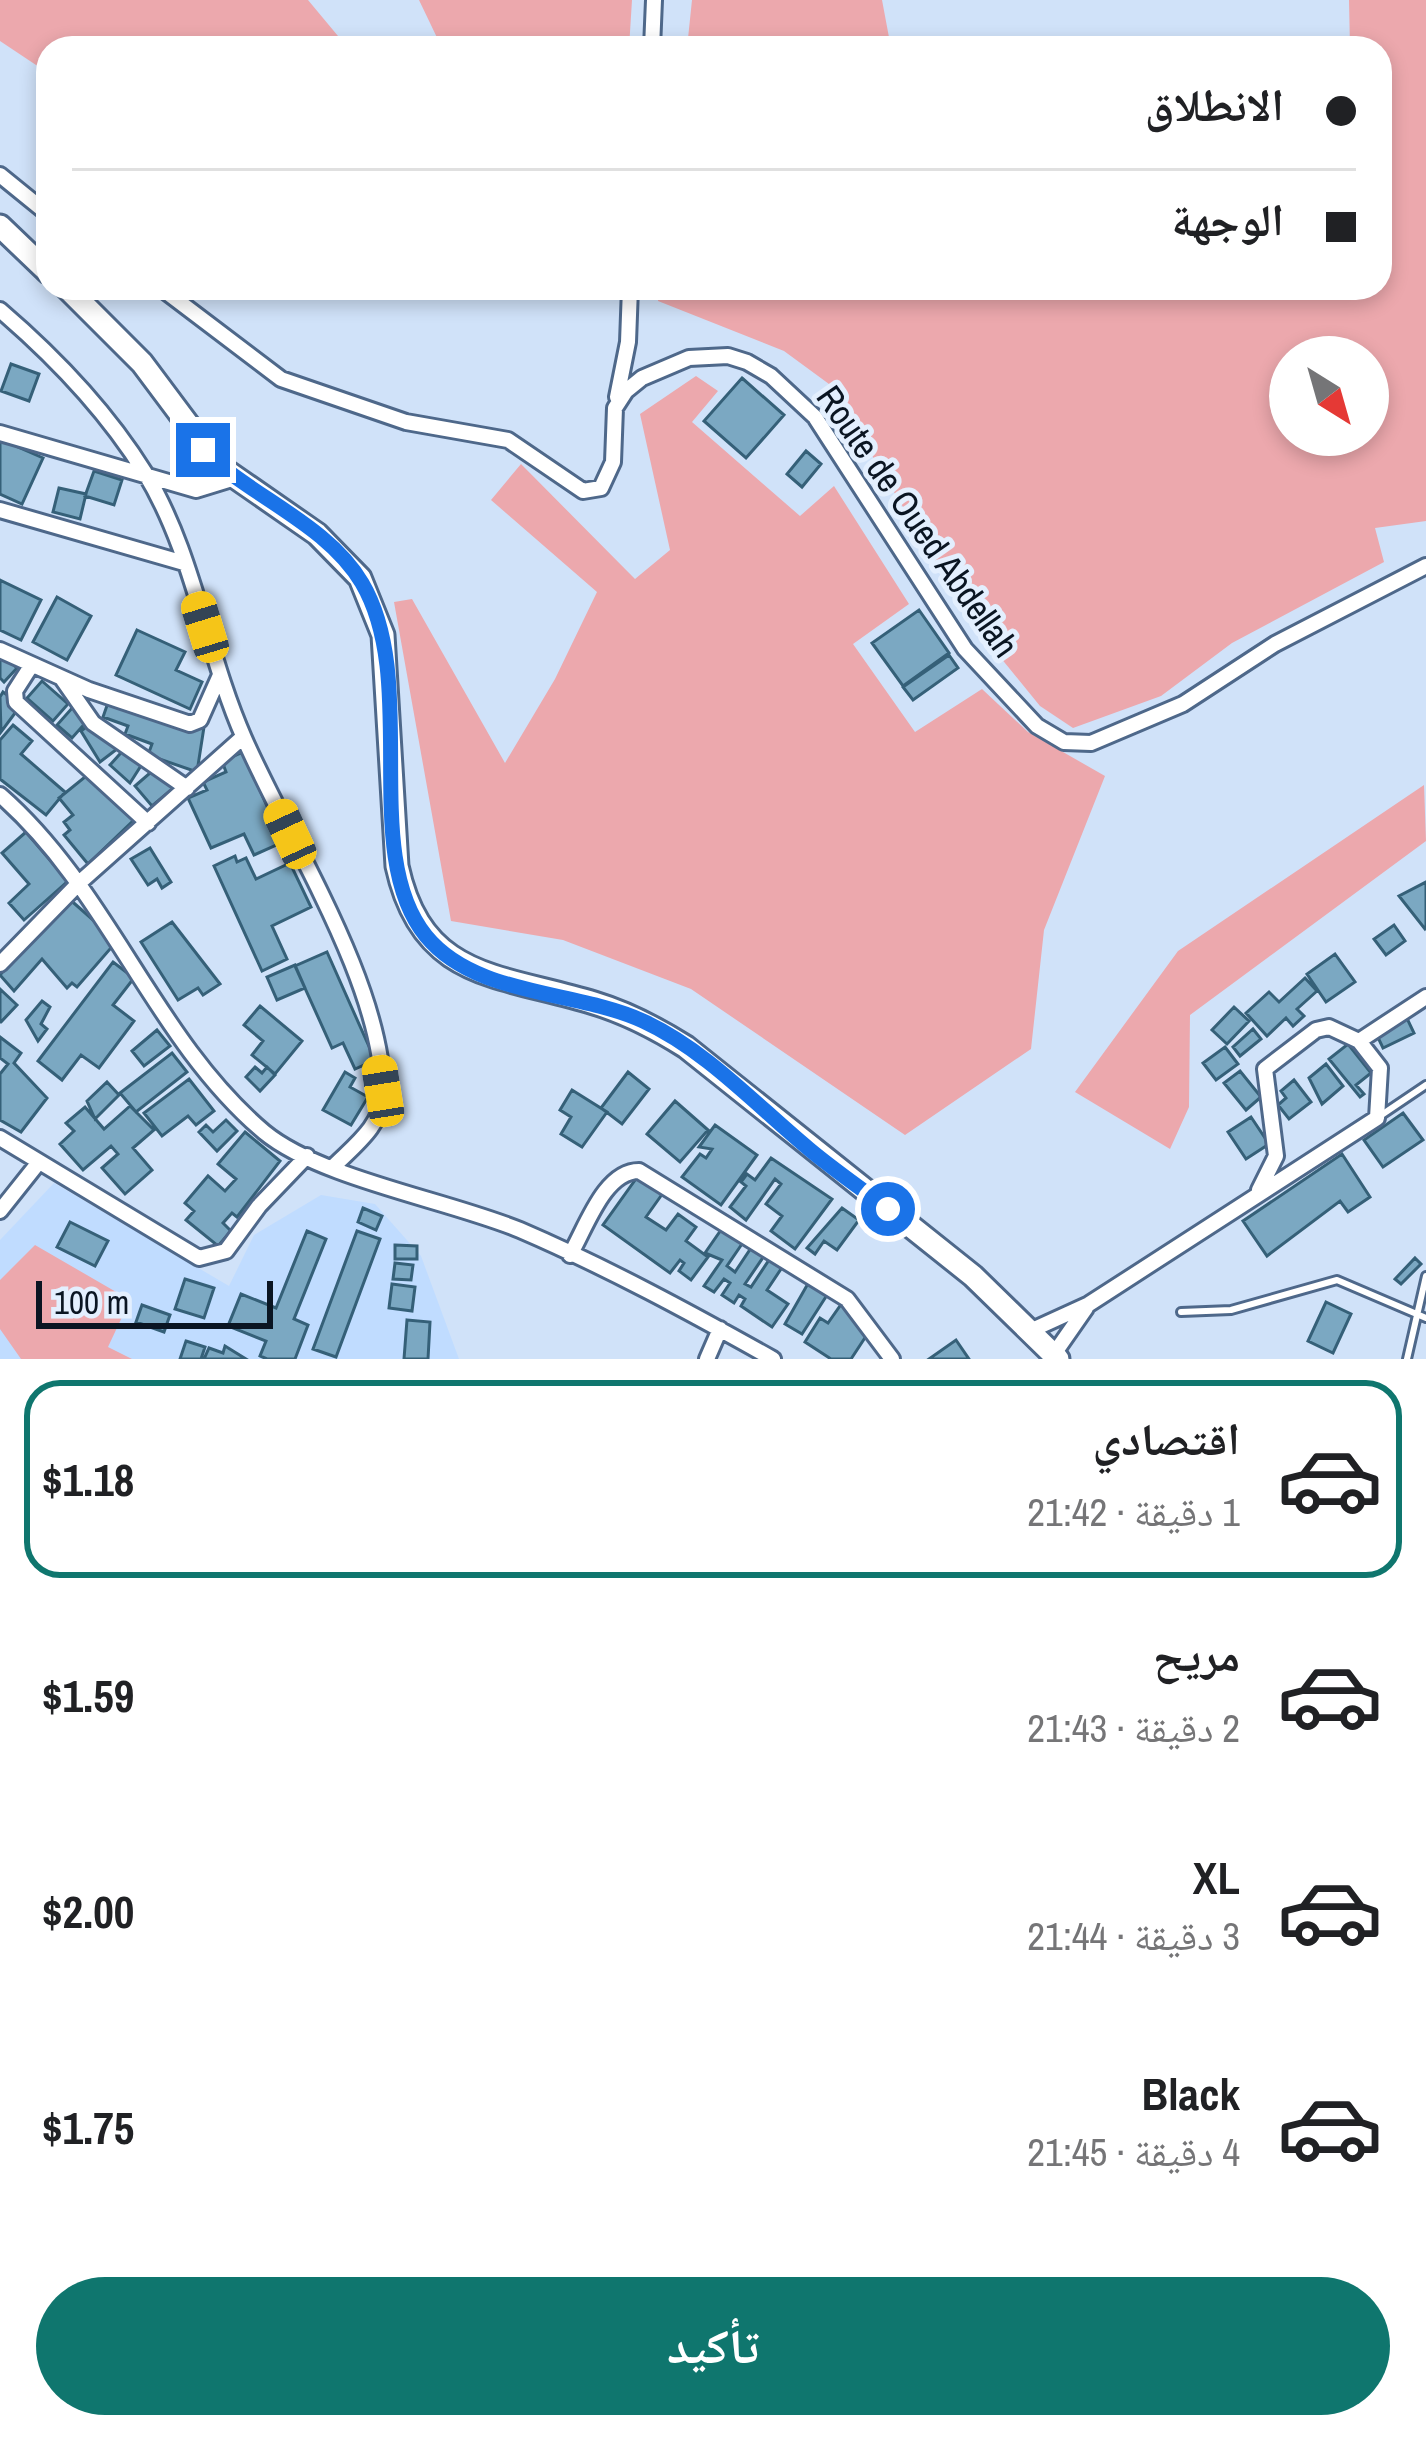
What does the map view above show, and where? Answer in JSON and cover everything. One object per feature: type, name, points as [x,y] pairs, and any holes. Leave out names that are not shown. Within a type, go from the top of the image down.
[{"type":"main road","points":[[0,226],[36,260]]},
{"type":"main road","points":[[79,300],[142,363],[203,450],[339,554],[373,603],[388,672],[397,866],[405,901],[425,935],[473,971],[597,1004],[645,1022],[686,1047],[973,1276],[1056,1356]]},
{"type":"street","points":[[652,36],[654,0]]},
{"type":"street","points":[[0,175],[36,204]]},
{"type":"street","points":[[177,300],[281,380],[406,422],[508,440],[583,490],[601,488],[610,473],[630,300]]},
{"type":"street","points":[[0,310],[98,403],[168,514],[243,737],[326,910],[374,1030],[382,1108],[375,1123],[333,1167]]},
{"type":"street","name":"Route de Oued Abdellah","points":[[615,408],[642,378],[689,358],[728,356],[771,376],[815,418],[965,649],[1037,726],[1064,742],[1091,742],[1183,704],[1275,644],[1426,566]]},
{"type":"street","points":[[0,433],[205,491],[235,478]]},
{"type":"street","points":[[0,510],[184,562]]},
{"type":"street","points":[[0,650],[63,680],[190,724],[200,720],[220,675]]},
{"type":"street","points":[[31,666],[15,691],[16,702],[148,823]]},
{"type":"street","points":[[63,680],[93,723],[187,788]]},
{"type":"street","points":[[0,964],[79,883],[243,737]]},
{"type":"street","points":[[0,795],[79,883],[212,1082],[269,1136],[333,1167],[519,1230],[773,1359]]},
{"type":"street","points":[[1359,1041],[1426,997]]},
{"type":"street","points":[[1032,1330],[1089,1304],[1377,1118],[1380,1068],[1359,1041],[1329,1027],[1316,1030],[1264,1070],[1276,1156],[1255,1196]]},
{"type":"street","points":[[0,1138],[199,1258],[210,1259],[226,1251],[307,1156]]},
{"type":"street","points":[[0,1211],[39,1162]]},
{"type":"street","points":[[570,1255],[618,1176],[639,1171],[847,1299],[892,1359]]},
{"type":"street","points":[[1056,1356],[1089,1304]]},
{"type":"street","points":[[707,1359],[720,1329]]},
{"type":"lane","points":[[1377,1118],[1423,1087],[1426,1100]]},
{"type":"lane","points":[[1407,1359],[1426,1276]]},
{"type":"lane","points":[[1181,1312],[1231,1310],[1337,1280],[1414,1317],[1426,1318]]},
{"type":"shaded area","points":[[0,0],[308,0],[338,36],[36,36],[36,65],[0,41]]},
{"type":"shaded area","points":[[419,0],[632,0],[630,36],[436,36]]},
{"type":"shaded area","points":[[692,0],[882,0],[889,36],[688,36]]},
{"type":"shaded area","points":[[1349,0],[1426,0],[1426,521],[1375,528],[1384,562],[1232,643],[1161,696],[1073,728],[1040,706],[974,625],[829,384],[784,351],[658,300],[1392,300],[1392,36],[1350,36]]},
{"type":"shaded area","points":[[696,376],[718,391],[692,422],[800,516],[834,486],[909,604],[853,644],[915,732],[982,689],[1028,732],[1105,776],[1044,930],[1031,1049],[905,1135],[691,989],[563,940],[451,921],[394,602],[412,599],[505,763],[555,679],[597,592],[491,500],[521,464],[635,579],[670,550],[640,414]]},
{"type":"shaded area","points":[[1424,785],[1426,841],[1190,1015],[1189,1107],[1170,1149],[1075,1092],[1178,951]]},
{"type":"shaded area","points":[[54,1183],[229,1286],[254,1235],[321,1195],[375,1204],[421,1256],[459,1359],[0,1359],[0,1240]]},
{"type":"shaded area","points":[[35,1245],[130,1300],[108,1347],[132,1359],[21,1359],[0,1329],[0,1280]]},
{"type":"building","points":[[11,364],[39,374],[29,401],[1,391]]},
{"type":"building","points":[[742,378],[784,415],[746,458],[704,421]]},
{"type":"building","points":[[0,439],[43,458],[22,504],[0,494]]},
{"type":"building","points":[[806,451],[821,464],[802,487],[787,474]]},
{"type":"building","points":[[94,471],[122,480],[114,505],[85,496]]},
{"type":"building","points":[[59,488],[86,494],[80,519],[53,512]]},
{"type":"building","points":[[0,580],[41,600],[21,640],[0,630]]},
{"type":"building","points":[[57,597],[91,616],[67,660],[33,642]]},
{"type":"building","points":[[919,610],[949,653],[903,686],[872,643]]},
{"type":"building","points":[[137,630],[185,652],[176,670],[202,682],[190,709],[116,675]]},
{"type":"building","points":[[0,652],[17,668],[4,682],[0,678]]},
{"type":"building","points":[[949,655],[958,668],[913,700],[903,687]]},
{"type":"building","points":[[42,681],[68,704],[53,721],[27,698]]},
{"type":"building","points":[[3,692],[21,705],[1,732],[0,697]]},
{"type":"building","points":[[111,694],[204,727],[197,772],[148,755],[152,744],[125,734],[128,726],[103,717]]},
{"type":"building","points":[[73,707],[88,720],[72,738],[57,725]]},
{"type":"building","points":[[94,721],[117,749],[100,762],[81,731]]},
{"type":"building","points":[[13,725],[32,741],[21,754],[65,792],[46,815],[0,779],[0,740]]},
{"type":"building","points":[[128,745],[144,761],[130,783],[110,765]]},
{"type":"building","points":[[243,752],[283,842],[254,855],[244,834],[211,848],[188,798],[207,790],[203,782],[226,772],[222,761]]},
{"type":"building","points":[[158,766],[176,786],[152,806],[135,786]]},
{"type":"building","points":[[96,768],[137,817],[88,864],[64,835],[70,830],[64,822],[73,815],[59,798]]},
{"type":"building","points":[[26,832],[68,881],[24,920],[9,903],[29,884],[2,853]]},
{"type":"building","points":[[150,848],[171,882],[162,888],[157,879],[148,885],[131,859]]},
{"type":"building","points":[[235,856],[237,862],[246,858],[256,879],[290,863],[311,907],[272,926],[287,959],[262,971],[214,866]]},
{"type":"building","points":[[1426,882],[1426,928],[1425,929],[1399,896]]},
{"type":"building","points":[[67,897],[117,941],[77,987],[72,983],[67,988],[42,959],[14,991],[0,975]]},
{"type":"building","points":[[172,922],[220,984],[203,995],[198,988],[178,1000],[141,942]]},
{"type":"building","points":[[1394,925],[1405,941],[1386,955],[1374,939]]},
{"type":"building","points":[[327,952],[375,1060],[355,1069],[343,1043],[332,1048],[295,966]]},
{"type":"building","points":[[1335,954],[1355,982],[1326,1002],[1307,974]]},
{"type":"building","points":[[113,962],[134,978],[113,1005],[134,1021],[99,1068],[81,1055],[62,1080],[38,1061]]},
{"type":"building","points":[[295,965],[305,988],[277,1000],[267,977]]},
{"type":"building","points":[[1305,978],[1317,991],[1297,1009],[1304,1016],[1293,1026],[1286,1018],[1267,1036],[1246,1013],[1269,992],[1279,1002]]},
{"type":"building","points":[[0,989],[17,1005],[1,1022],[0,1022]]},
{"type":"building","points":[[42,1001],[50,1007],[41,1024],[47,1029],[38,1041],[26,1020]]},
{"type":"building","points":[[260,1006],[302,1041],[275,1074],[252,1055],[263,1041],[244,1025]]},
{"type":"building","points":[[1234,1007],[1249,1021],[1227,1044],[1212,1030]]},
{"type":"building","points":[[1403,1010],[1414,1033],[1383,1048],[1372,1025]]},
{"type":"building","points":[[1253,1029],[1261,1039],[1240,1056],[1233,1047]]},
{"type":"building","points":[[157,1030],[170,1046],[144,1066],[132,1051]]},
{"type":"building","points":[[0,1037],[21,1053],[14,1063],[47,1098],[21,1132],[0,1120],[0,1074],[8,1064],[0,1058]]},
{"type":"building","points":[[1348,1044],[1371,1073],[1356,1085],[1364,1094],[1360,1097],[1329,1059]]},
{"type":"building","points":[[1225,1047],[1238,1064],[1216,1080],[1203,1063]]},
{"type":"building","points":[[172,1053],[187,1072],[136,1112],[120,1093]]},
{"type":"building","points":[[1326,1064],[1343,1086],[1322,1104],[1309,1078]]},
{"type":"building","points":[[255,1067],[262,1073],[267,1067],[275,1075],[260,1091],[246,1077]]},
{"type":"building","points":[[1240,1071],[1261,1097],[1246,1110],[1224,1083]]},
{"type":"building","points":[[345,1072],[355,1078],[350,1087],[368,1097],[351,1125],[323,1110]]},
{"type":"building","points":[[628,1072],[649,1089],[622,1124],[601,1108]]},
{"type":"building","points":[[189,1079],[214,1111],[196,1125],[188,1116],[162,1136],[144,1113]]},
{"type":"building","points":[[1294,1080],[1311,1102],[1289,1119],[1278,1105],[1286,1098],[1281,1091]]},
{"type":"building","points":[[107,1082],[119,1095],[95,1119],[87,1101]]},
{"type":"building","points":[[572,1090],[607,1112],[582,1147],[561,1134],[571,1117],[560,1110]]},
{"type":"building","points":[[675,1101],[708,1130],[680,1162],[647,1134]]},
{"type":"building","points":[[130,1106],[154,1130],[133,1148],[152,1170],[125,1194],[102,1168],[118,1154],[111,1146],[83,1170],[60,1144],[74,1131],[66,1123],[85,1107],[104,1129]]},
{"type":"building","points":[[1403,1113],[1423,1140],[1383,1167],[1364,1140]]},
{"type":"building","points":[[1251,1117],[1269,1144],[1246,1159],[1228,1132]]},
{"type":"building","points":[[226,1120],[237,1131],[217,1151],[199,1132],[206,1125],[213,1132]]},
{"type":"building","points":[[715,1125],[757,1155],[721,1205],[682,1177],[700,1154],[706,1158],[712,1149],[699,1147]]},
{"type":"building","points":[[245,1132],[280,1161],[237,1217],[232,1213],[223,1223],[231,1231],[218,1246],[186,1220],[194,1211],[185,1203],[208,1176],[225,1191],[236,1179],[218,1164]]},
{"type":"building","points":[[1342,1154],[1370,1197],[1348,1212],[1340,1201],[1267,1256],[1243,1221]]},
{"type":"building","points":[[771,1158],[832,1199],[795,1249],[771,1231],[782,1216],[766,1204],[781,1184],[775,1179],[746,1220],[730,1207],[746,1186],[741,1182],[747,1174],[755,1180]]},
{"type":"building","points":[[638,1176],[663,1193],[646,1217],[666,1230],[678,1214],[696,1227],[686,1241],[708,1257],[691,1280],[679,1271],[684,1263],[680,1260],[670,1273],[603,1225]]},
{"type":"building","points":[[363,1208],[382,1216],[376,1230],[358,1222]]},
{"type":"building","points":[[842,1208],[859,1220],[837,1250],[824,1241],[815,1254],[807,1248]]},
{"type":"building","points":[[70,1222],[108,1241],[95,1266],[57,1247]]},
{"type":"building","points":[[723,1227],[744,1241],[727,1266],[735,1272],[753,1245],[766,1253],[745,1284],[751,1287],[771,1257],[783,1266],[767,1290],[788,1304],[772,1327],[741,1306],[745,1299],[739,1295],[734,1303],[722,1295],[730,1283],[724,1279],[714,1292],[704,1286],[722,1260],[705,1253]]},
{"type":"building","points":[[307,1231],[326,1239],[294,1319],[308,1325],[295,1359],[267,1359],[260,1356],[266,1341],[228,1326],[241,1294],[276,1308]]},
{"type":"building","points":[[357,1231],[380,1239],[336,1357],[313,1349]]},
{"type":"building","points":[[395,1245],[417,1246],[417,1259],[395,1259]]},
{"type":"building","points":[[1415,1258],[1421,1264],[1401,1284],[1395,1279]]},
{"type":"building","points":[[395,1263],[413,1265],[411,1280],[393,1279]]},
{"type":"building","points":[[185,1279],[214,1288],[204,1318],[175,1309]]},
{"type":"building","points":[[810,1280],[829,1292],[802,1334],[785,1324]]},
{"type":"building","points":[[392,1284],[415,1287],[412,1311],[389,1308]]},
{"type":"building","points":[[1326,1302],[1351,1314],[1333,1353],[1308,1341]]},
{"type":"building","points":[[842,1303],[874,1324],[851,1359],[831,1359],[805,1342],[820,1318],[828,1323]]},
{"type":"building","points":[[142,1305],[170,1315],[164,1332],[136,1322]]},
{"type":"building","points":[[407,1320],[430,1322],[428,1359],[404,1359]]},
{"type":"building","points":[[956,1340],[969,1359],[929,1359]]},
{"type":"building","points":[[186,1341],[205,1347],[201,1359],[180,1359]]},
{"type":"building","points":[[225,1346],[246,1359],[204,1359],[209,1348],[223,1353]]},
{"type":"route","points":[[203,450],[339,554],[373,603],[388,672],[397,866],[405,901],[425,935],[445,955],[473,971],[597,1004],[645,1022],[728,1079],[888,1209]]}]
